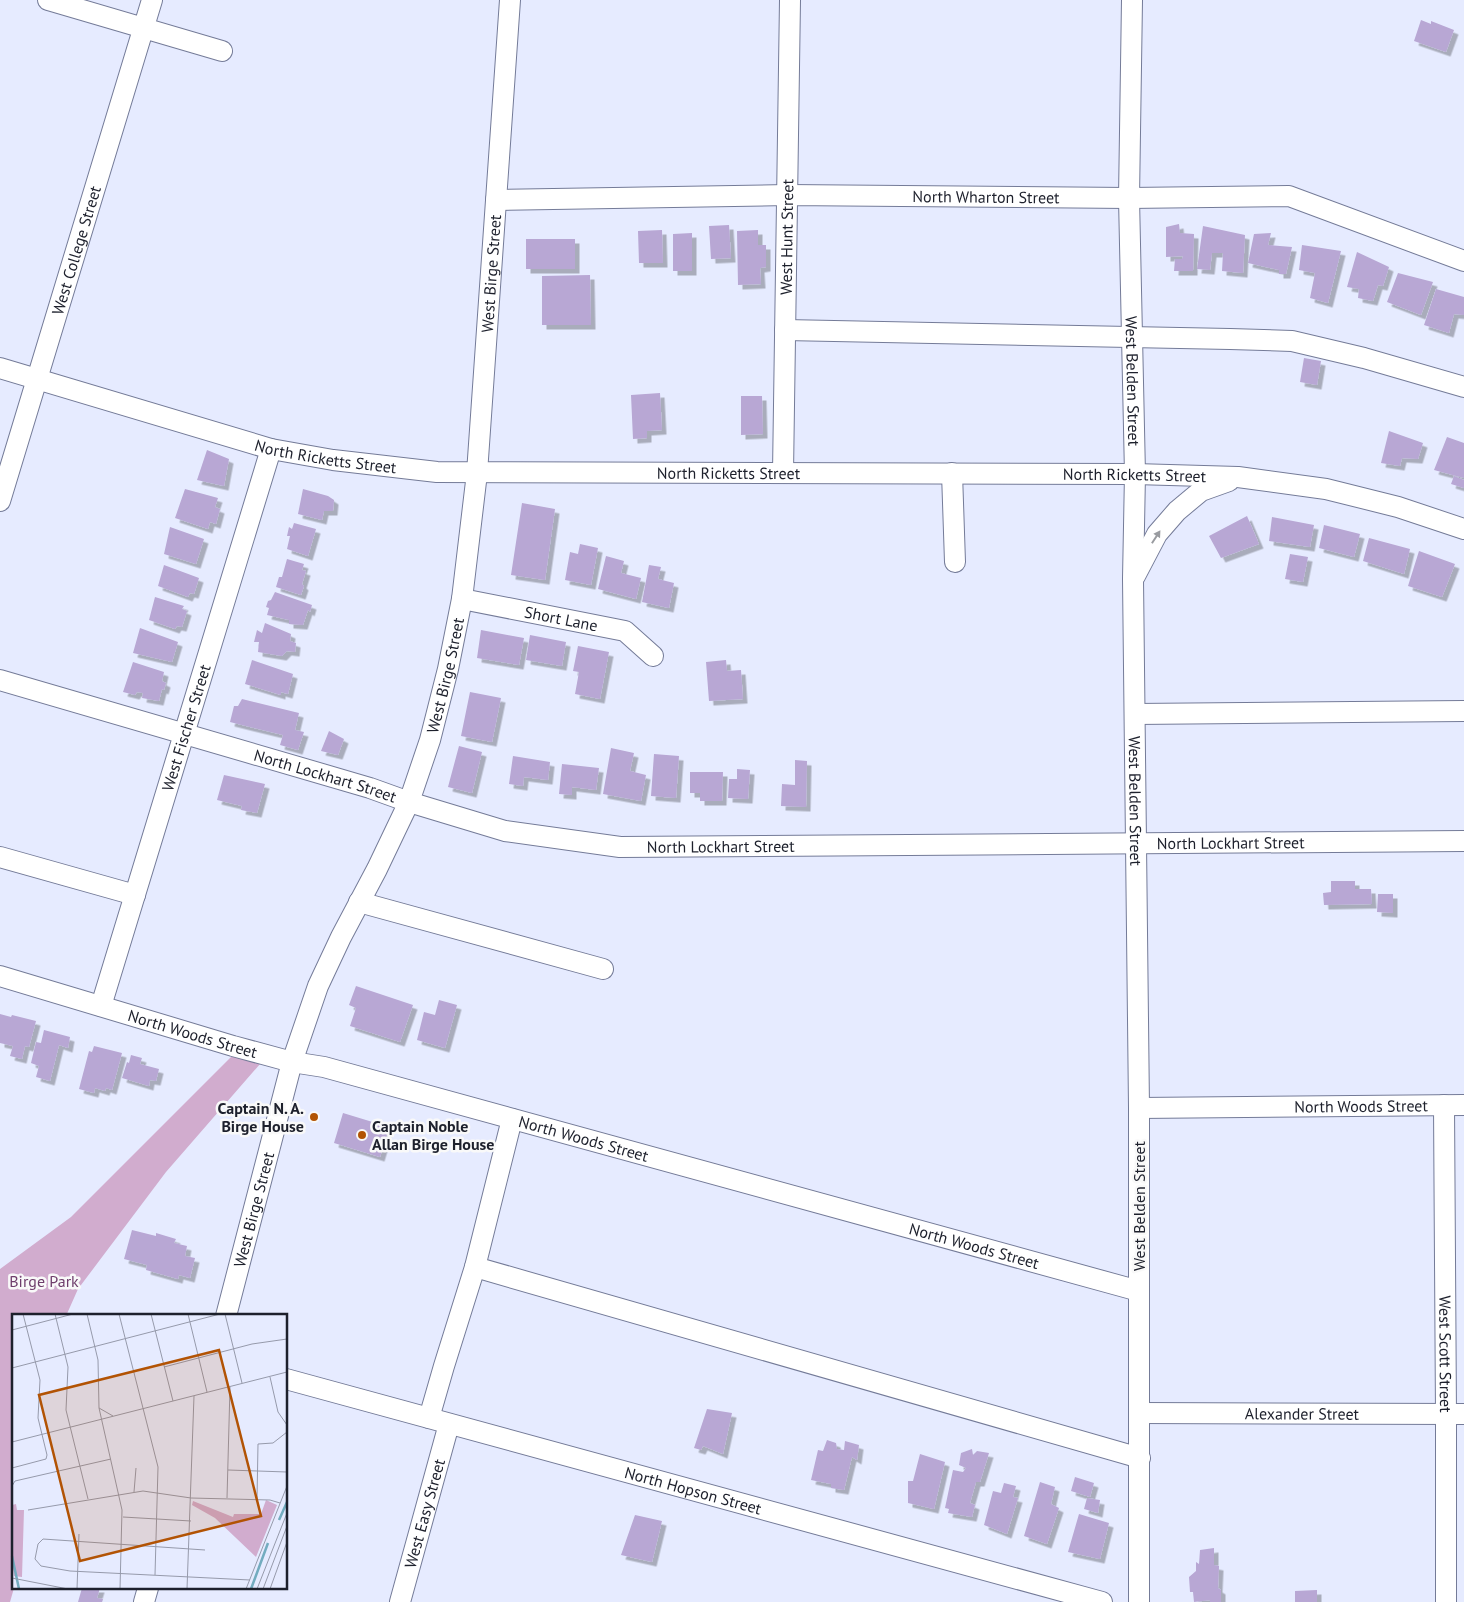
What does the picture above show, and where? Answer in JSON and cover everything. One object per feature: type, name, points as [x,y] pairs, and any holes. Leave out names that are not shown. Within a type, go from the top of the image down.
[{"type":"street","points":[[48,0],[222,51]]},
{"type":"street","name":"West College Street","points":[[0,501],[152,0]]},
{"type":"street","name":"West Birge Street","points":[[227,1314],[292,1062],[318,986],[409,802],[430,740],[448,669],[462,599],[477,474],[510,0]]},
{"type":"street","name":"West Hunt Street","points":[[783,473],[790,0]]},
{"type":"street","name":"West Belden Street","points":[[1132,0],[1129,198],[1134,474],[1132,580],[1140,1108],[1139,1602]]},
{"type":"street","name":"North Wharton Street","points":[[496,200],[787,195],[1129,198],[1289,196],[1464,261]]},
{"type":"street","points":[[785,330],[1292,342],[1364,358],[1464,387]]},
{"type":"street","name":"North Ricketts Street","points":[[0,368],[271,448],[332,460],[437,472],[477,474],[1134,474],[1238,477],[1326,489],[1398,507],[1464,529]]},
{"type":"street","name":"West Fischer Street","points":[[101,1006],[271,448]]},
{"type":"street","points":[[952,474],[954,562]]},
{"type":"street","points":[[1132,580],[1157,534],[1177,511],[1201,492],[1238,477]]},
{"type":"street","name":"Short Lane","points":[[462,599],[625,631],[653,656]]},
{"type":"street","name":"North Lockhart Street","points":[[0,680],[370,788],[409,802],[505,831],[620,847],[1464,841]]},
{"type":"street","points":[[1134,714],[1464,711]]},
{"type":"street","points":[[0,857],[135,895]]},
{"type":"street","points":[[359,902],[602,969]]},
{"type":"street","name":"North Woods Street","points":[[0,976],[233,1046],[292,1062],[324,1067],[1139,1291]]},
{"type":"street","name":"North Woods Street","points":[[1140,1108],[1454,1105]]},
{"type":"street","name":"West Scott Street","points":[[1446,1602],[1455,1414],[1454,1105]]},
{"type":"street","points":[[429,1418],[475,1267],[512,1118]]},
{"type":"street","points":[[475,1267],[1140,1458]]},
{"type":"street","name":"North Hopson Street","points":[[288,1380],[1102,1602]]},
{"type":"street","name":"Alexander Street","points":[[1140,1413],[1455,1414]]},
{"type":"street","name":"West Easy Street","points":[[400,1602],[449,1424]]},
{"type":"green space","name":"Birge Park","points":[[233,1055],[260,1064],[166,1172],[78,1289],[67,1314],[12,1314],[13,1590],[10,1602],[0,1602],[0,1269],[71,1217]]},
{"type":"building","points":[[1421,20],[1431,24],[1431,21],[1454,30],[1446,52],[1414,41]]},
{"type":"building","points":[[1179,224],[1180,233],[1194,234],[1193,271],[1174,271],[1175,259],[1182,259],[1183,256],[1166,257],[1166,227]]},
{"type":"building","points":[[729,225],[731,258],[711,259],[709,226]]},
{"type":"building","points":[[1203,226],[1245,235],[1243,273],[1222,271],[1223,253],[1212,253],[1210,270],[1197,269]]},
{"type":"building","points":[[662,230],[663,263],[639,263],[638,231]]},
{"type":"building","points":[[758,230],[758,245],[766,245],[766,267],[760,268],[761,284],[738,285],[737,231]]},
{"type":"building","points":[[692,233],[692,271],[673,271],[673,234]]},
{"type":"building","points":[[1271,233],[1268,245],[1292,247],[1286,274],[1279,274],[1279,270],[1248,263],[1254,234]]},
{"type":"building","points":[[526,239],[575,239],[575,269],[526,269]]},
{"type":"building","points":[[1302,245],[1341,251],[1328,303],[1310,298],[1315,273],[1299,270]]},
{"type":"building","points":[[1357,252],[1389,267],[1383,286],[1378,285],[1373,301],[1358,298],[1359,289],[1347,287]]},
{"type":"building","points":[[1398,273],[1433,282],[1421,315],[1387,302]]},
{"type":"building","points":[[590,275],[591,325],[542,325],[542,276]]},
{"type":"building","points":[[1436,289],[1464,297],[1464,315],[1454,314],[1449,333],[1424,325]]},
{"type":"building","points":[[1304,358],[1321,361],[1317,385],[1300,382]]},
{"type":"building","points":[[660,393],[662,430],[647,431],[647,438],[633,439],[631,395]]},
{"type":"building","points":[[741,396],[762,396],[763,434],[741,435]]},
{"type":"building","points":[[1389,431],[1423,443],[1418,459],[1402,458],[1400,466],[1381,463]]},
{"type":"building","points":[[1447,437],[1464,443],[1464,478],[1434,470]]},
{"type":"building","points":[[207,450],[229,459],[224,486],[197,480]]},
{"type":"building","points":[[1454,476],[1464,480],[1464,488],[1451,484]]},
{"type":"building","points":[[185,489],[218,498],[215,507],[220,509],[216,524],[210,522],[208,529],[175,518]]},
{"type":"building","points":[[303,489],[328,496],[334,500],[333,511],[324,511],[322,520],[298,514]]},
{"type":"building","points":[[522,503],[555,509],[545,580],[511,575]]},
{"type":"building","points":[[1247,516],[1259,544],[1221,558],[1209,536]]},
{"type":"building","points":[[1272,517],[1314,525],[1310,547],[1269,541]]},
{"type":"building","points":[[294,523],[316,529],[308,556],[287,549],[290,536],[287,536],[289,527],[292,529]]},
{"type":"building","points":[[1324,525],[1360,534],[1354,557],[1319,548]]},
{"type":"building","points":[[170,527],[204,539],[196,564],[164,554]]},
{"type":"building","points":[[1369,538],[1410,549],[1404,574],[1363,561]]},
{"type":"building","points":[[580,544],[598,548],[591,585],[565,580],[570,552],[578,554]]},
{"type":"building","points":[[1419,551],[1455,564],[1442,597],[1408,586]]},
{"type":"building","points":[[1290,554],[1308,557],[1303,582],[1285,579]]},
{"type":"building","points":[[606,556],[624,561],[621,573],[641,578],[636,599],[598,589]]},
{"type":"building","points":[[287,559],[304,564],[302,570],[306,571],[301,595],[276,587],[279,577],[282,577]]},
{"type":"building","points":[[164,565],[199,578],[194,594],[190,593],[188,597],[158,586]]},
{"type":"building","points":[[649,565],[661,567],[658,579],[674,583],[669,608],[642,602]]},
{"type":"building","points":[[275,592],[312,605],[310,612],[308,610],[303,625],[289,624],[289,620],[267,615],[269,608],[266,607],[268,601],[271,600]]},
{"type":"building","points":[[155,597],[184,606],[182,609],[187,611],[182,627],[177,626],[175,629],[149,620]]},
{"type":"building","points":[[265,623],[291,634],[290,641],[296,643],[295,652],[287,651],[282,656],[258,652],[259,642],[254,642],[257,630],[262,633]]},
{"type":"building","points":[[140,628],[178,642],[172,662],[133,653]]},
{"type":"building","points":[[481,630],[524,638],[519,665],[477,658]]},
{"type":"building","points":[[530,635],[566,642],[562,666],[526,660]]},
{"type":"building","points":[[578,646],[609,652],[600,699],[575,694],[579,672],[573,671]]},
{"type":"building","points":[[252,660],[293,674],[288,694],[281,692],[281,695],[245,684]]},
{"type":"building","points":[[726,660],[727,671],[741,670],[743,699],[709,701],[706,662]]},
{"type":"building","points":[[133,662],[164,672],[162,681],[166,683],[164,690],[162,689],[159,701],[142,698],[143,693],[137,692],[135,695],[123,692]]},
{"type":"building","points":[[470,692],[501,698],[492,742],[461,736]]},
{"type":"building","points":[[242,699],[299,713],[295,730],[304,732],[298,750],[280,745],[283,735],[230,722],[234,706],[238,706]]},
{"type":"building","points":[[329,731],[344,739],[338,755],[321,751]]},
{"type":"building","points":[[459,746],[482,752],[472,793],[448,787]]},
{"type":"building","points":[[611,748],[634,753],[630,771],[646,775],[641,801],[603,794]]},
{"type":"building","points":[[654,754],[679,756],[676,798],[651,796]]},
{"type":"building","points":[[513,756],[550,762],[548,780],[524,777],[523,786],[509,784]]},
{"type":"building","points":[[795,760],[807,761],[806,807],[781,806],[782,784],[795,785]]},
{"type":"building","points":[[562,764],[599,768],[596,790],[572,787],[572,795],[559,794]]},
{"type":"building","points":[[737,769],[750,770],[748,799],[728,798],[729,779],[737,779]]},
{"type":"building","points":[[690,772],[723,772],[722,801],[700,801],[700,793],[690,793]]},
{"type":"building","points":[[224,775],[265,784],[257,813],[241,810],[242,806],[217,800]]},
{"type":"building","points":[[1331,881],[1355,881],[1355,889],[1371,889],[1372,904],[1324,905],[1323,893],[1331,892]]},
{"type":"building","points":[[1378,894],[1393,894],[1393,913],[1377,912]]},
{"type":"building","points":[[356,986],[413,1005],[400,1042],[350,1026],[356,1008],[349,1005]]},
{"type":"building","points":[[439,1000],[457,1005],[445,1048],[417,1040],[424,1012],[435,1015]]},
{"type":"building","points":[[0,1014],[36,1021],[29,1047],[25,1046],[22,1059],[10,1056],[13,1046],[0,1043]]},
{"type":"building","points":[[44,1030],[70,1037],[68,1048],[59,1045],[50,1081],[36,1077],[39,1066],[31,1063],[36,1042],[41,1043]]},
{"type":"building","points":[[94,1046],[122,1053],[112,1090],[106,1088],[105,1091],[95,1088],[94,1093],[79,1089],[89,1051],[92,1052]]},
{"type":"building","points":[[131,1055],[142,1058],[140,1064],[159,1069],[156,1081],[150,1080],[149,1086],[122,1078]]},
{"type":"building","name":"Captain Noble Allan Birge House","points":[[343,1113],[389,1127],[380,1157],[334,1143]]},
{"type":"building","points":[[132,1230],[156,1236],[156,1233],[176,1239],[174,1243],[187,1246],[185,1256],[195,1258],[190,1278],[179,1275],[178,1279],[146,1270],[147,1265],[124,1259]]},
{"type":"building","points":[[707,1409],[732,1413],[723,1454],[703,1446],[701,1450],[694,1448]]},
{"type":"building","points":[[827,1440],[836,1443],[837,1449],[844,1450],[845,1441],[859,1445],[857,1460],[852,1457],[844,1490],[831,1488],[831,1484],[811,1480],[818,1450],[823,1451]]},
{"type":"building","points":[[972,1449],[973,1455],[977,1451],[989,1453],[980,1482],[976,1482],[970,1503],[975,1505],[972,1517],[948,1513],[949,1509],[945,1508],[953,1470],[963,1472],[966,1468],[959,1465],[961,1453]]},
{"type":"building","points":[[920,1454],[945,1462],[934,1509],[908,1503],[908,1481],[913,1481]]},
{"type":"building","points":[[1075,1477],[1094,1483],[1090,1497],[1071,1491]]},
{"type":"building","points":[[1040,1482],[1055,1487],[1051,1504],[1059,1508],[1047,1544],[1024,1536]]},
{"type":"building","points":[[1004,1483],[1016,1486],[1013,1497],[1018,1498],[1007,1534],[984,1525],[993,1491],[1001,1493]]},
{"type":"building","points":[[1087,1498],[1100,1500],[1098,1513],[1084,1509]]},
{"type":"building","points":[[1079,1514],[1109,1523],[1100,1559],[1068,1552]]},
{"type":"building","points":[[635,1515],[662,1521],[652,1562],[621,1555]]},
{"type":"building","points":[[1214,1548],[1214,1565],[1219,1566],[1218,1588],[1221,1590],[1221,1602],[1210,1602],[1210,1600],[1194,1602],[1193,1592],[1190,1592],[1189,1577],[1196,1571],[1196,1562],[1199,1564],[1200,1550]]},
{"type":"building","points":[[81,1590],[99,1590],[97,1598],[103,1599],[102,1602],[78,1602]]},
{"type":"building","points":[[1317,1590],[1317,1602],[1295,1602],[1295,1591]]},
{"type":"place","name":"Captain N. A. Birge House","points":[[314,1117]]},
{"type":"place","name":"Captain Noble Allan Birge House","points":[[362,1135]]}]
